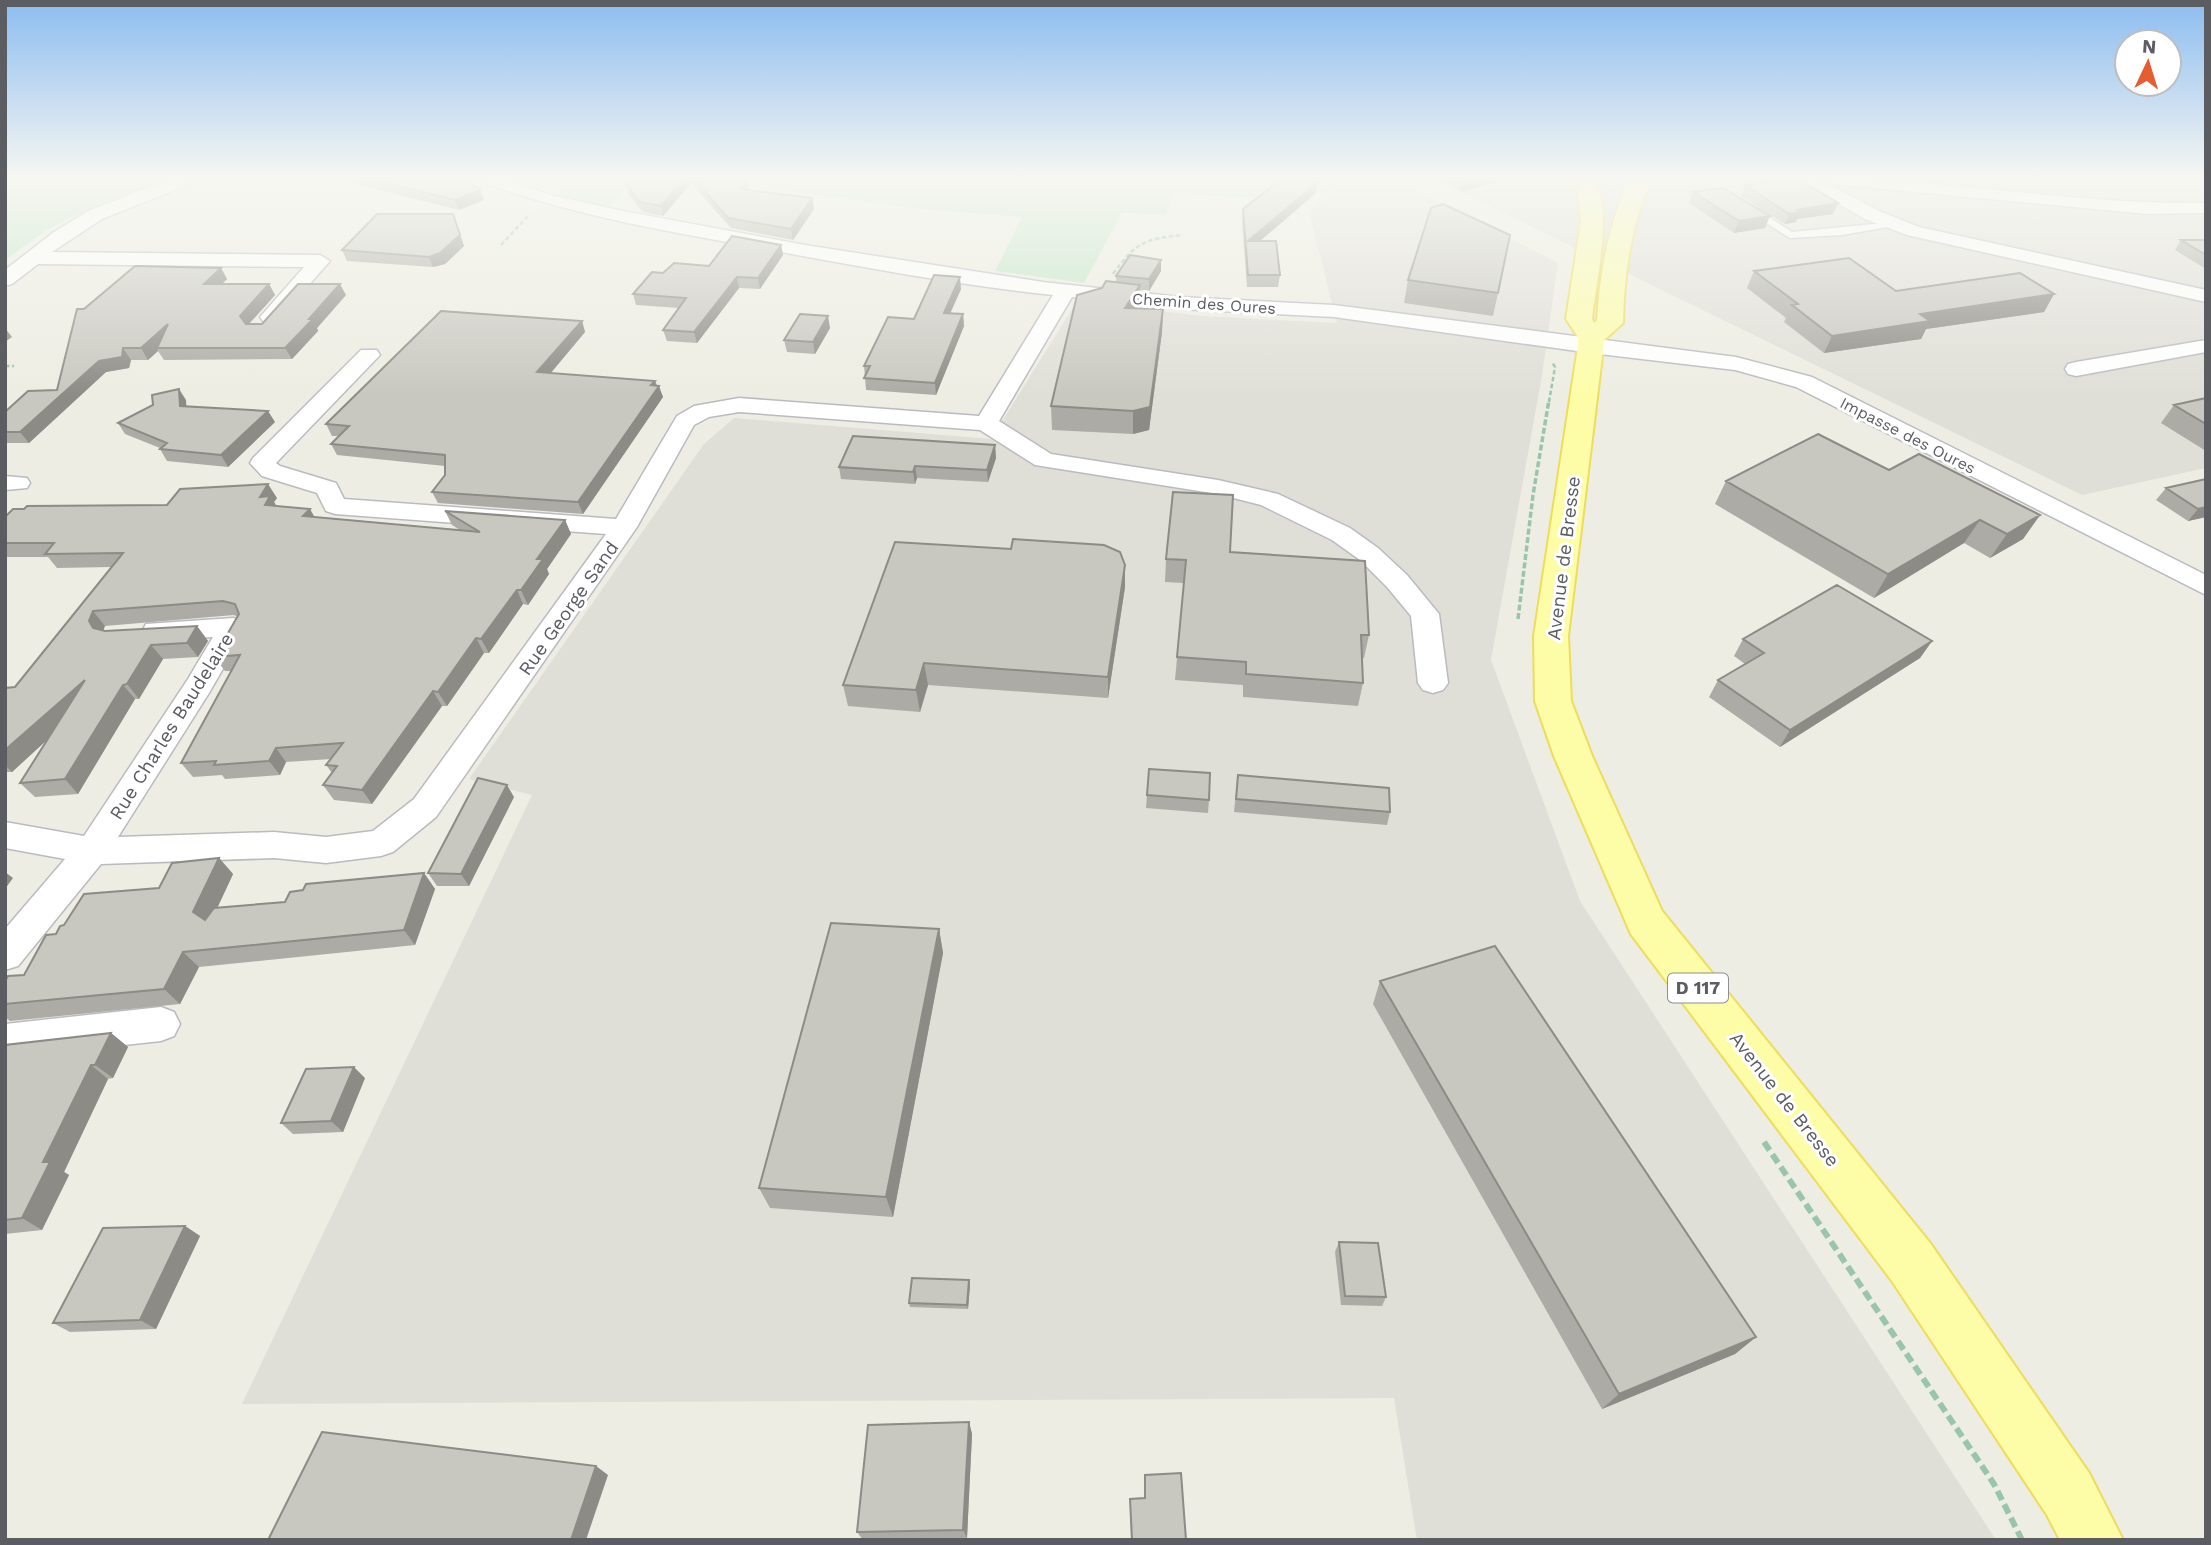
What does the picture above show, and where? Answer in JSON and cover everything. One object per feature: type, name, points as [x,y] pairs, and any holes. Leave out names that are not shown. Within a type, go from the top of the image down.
[{"type":"main road","name":"Avenue de Bresse","points":[[1588,251],[1579,320],[1591,342],[1552,636],[1553,701],[1578,768],[1646,922],[1911,1262],[2068,1494],[2092,1540]]},
{"type":"main road","name":"Avenue de Bresse","points":[[1591,342],[1610,323],[1610,279],[1615,251]]},
{"type":"street","points":[[5,280],[43,251]]},
{"type":"street","name":"Chemin des Oures","points":[[806,251],[1098,295],[1180,303],[1334,311],[1591,342]]},
{"type":"street","points":[[2009,251],[2206,296]]},
{"type":"street","points":[[33,258],[328,255],[259,329]]},
{"type":"street","points":[[1066,291],[986,422],[1044,460],[1217,487],[1269,499],[1340,534],[1388,572],[1425,614],[1433,683]]},
{"type":"street","name":"Impasse des Oures","points":[[1591,342],[1736,364],[1804,382],[2206,586]]},
{"type":"street","points":[[2076,369],[2206,346]]},
{"type":"street","points":[[369,355],[262,463],[271,471],[327,488],[335,506],[624,527]]},
{"type":"street","name":"Rue George Sand","points":[[5,835],[92,851],[274,845],[326,850],[381,843],[425,808],[624,527],[685,421],[702,411],[738,405],[986,422]]},
{"type":"street","name":"Rue Charles Baudelaire","points":[[92,851],[199,686],[233,627],[130,633]]},
{"type":"street","points":[[5,955],[92,851]]},
{"type":"street","points":[[5,1041],[161,1024]]},
{"type":"path","points":[[1098,295],[1129,251]]},
{"type":"path","points":[[5,366],[14,366]]},
{"type":"shaded area","points":[[1319,251],[1535,251],[1558,263],[1542,375],[1491,660],[1580,901],[1996,1540],[1417,1540],[1394,1398],[242,1404],[532,795],[469,779],[704,444],[734,418],[991,439],[1077,301],[1202,316],[1337,323]]},
{"type":"shaded area","points":[[1582,251],[2206,251],[2206,468],[2082,495]]},
{"type":"green space","points":[[5,251],[17,251],[5,260]]},
{"type":"green space","points":[[1005,251],[1101,251],[1084,283],[995,271]]},
{"type":"building","points":[[356,251],[442,251],[429,257]]},
{"type":"building","points":[[720,251],[777,251],[758,278],[737,277],[694,332],[663,330],[686,298],[633,294],[652,272],[663,273],[674,263],[709,266]]},
{"type":"building","points":[[1246,251],[1277,251],[1280,275],[1248,275]]},
{"type":"building","points":[[1417,251],[1507,251],[1498,293],[1408,280]]},
{"type":"building","points":[[1130,255],[1161,260],[1149,279],[1116,276]]},
{"type":"building","points":[[1849,258],[1896,291],[2020,273],[2054,294],[1920,314],[1930,321],[1832,336],[1792,305],[1798,304],[1754,271]]},
{"type":"building","points":[[135,266],[221,268],[204,284],[269,284],[240,316],[246,324],[262,324],[298,284],[340,284],[309,319],[313,319],[285,348],[157,348],[168,324],[141,348],[123,348],[122,357],[99,361],[20,432],[5,432],[5,412],[28,391],[57,390],[77,309],[84,309]]},
{"type":"building","points":[[934,275],[960,277],[944,313],[963,314],[935,383],[864,378],[870,366],[864,366],[888,317],[914,319]]},
{"type":"building","points":[[1106,281],[1140,285],[1125,308],[1163,309],[1150,407],[1133,411],[1051,406],[1077,295],[1102,288]]},
{"type":"building","points":[[441,311],[582,321],[537,372],[655,381],[651,385],[659,386],[578,502],[432,492],[445,475],[445,455],[331,444],[349,426],[326,424]]},
{"type":"building","points":[[800,314],[828,316],[813,342],[784,340]]},
{"type":"building","points":[[179,389],[180,406],[268,411],[221,455],[160,449],[167,443],[118,423],[153,405],[152,395]]},
{"type":"building","points":[[2206,398],[2206,424],[2174,405]]},
{"type":"building","points":[[1818,434],[1889,470],[1919,454],[2040,515],[2007,534],[1980,520],[1888,574],[1726,481]]},
{"type":"building","points":[[853,436],[995,445],[987,470],[915,466],[913,472],[839,467]]},
{"type":"building","points":[[2206,479],[2206,507],[2198,509],[2166,488]]},
{"type":"building","points":[[268,484],[260,497],[270,496],[265,505],[310,509],[303,516],[480,532],[445,511],[565,520],[537,559],[543,559],[521,590],[517,590],[481,639],[476,638],[438,692],[433,691],[362,790],[323,785],[337,766],[326,765],[343,743],[276,748],[269,761],[214,765],[216,761],[181,763],[240,655],[214,657],[239,614],[235,604],[223,601],[93,611],[89,621],[93,628],[105,631],[197,626],[187,643],[151,645],[65,779],[20,783],[85,680],[5,750],[5,688],[15,687],[123,553],[45,554],[54,543],[5,543],[5,517],[13,509],[24,509],[27,506],[167,505],[180,489]]},
{"type":"building","points":[[1173,492],[1233,495],[1230,552],[1365,561],[1369,635],[1361,635],[1363,683],[1246,674],[1246,662],[1177,657],[1186,560],[1166,559]]},
{"type":"building","points":[[1013,539],[1104,545],[1120,552],[1125,565],[1108,677],[924,663],[916,690],[843,685],[895,542],[1011,549]]},
{"type":"building","points":[[1837,585],[1932,641],[1790,730],[1718,680],[1764,653],[1743,639]]},
{"type":"building","points":[[1149,769],[1210,773],[1209,800],[1147,795]]},
{"type":"building","points":[[1238,775],[1389,788],[1390,812],[1236,799]]},
{"type":"building","points":[[478,778],[507,785],[461,874],[428,873]]},
{"type":"building","points":[[219,858],[193,912],[205,920],[214,908],[285,902],[290,892],[303,890],[306,884],[424,873],[404,930],[183,952],[164,989],[5,1004],[5,981],[8,976],[24,975],[46,935],[56,934],[84,894],[159,888],[172,863]]},
{"type":"building","points":[[831,923],[939,929],[886,1197],[759,1188]]},
{"type":"building","points":[[1495,946],[1756,1337],[1619,1394],[1380,981]]},
{"type":"building","points":[[111,1033],[95,1065],[91,1065],[43,1162],[50,1162],[22,1218],[5,1220],[5,1045]]},
{"type":"building","points":[[354,1067],[331,1121],[281,1123],[306,1069]]},
{"type":"building","points":[[185,1226],[140,1320],[53,1323],[103,1228]]},
{"type":"building","points":[[1339,1242],[1378,1243],[1386,1297],[1345,1296]]},
{"type":"building","points":[[912,1278],[969,1280],[967,1305],[909,1303]]},
{"type":"building","points":[[969,1422],[963,1530],[857,1532],[868,1425]]},
{"type":"building","points":[[322,1432],[596,1466],[571,1540],[268,1540]]},
{"type":"building","points":[[1181,1473],[1186,1540],[1132,1540],[1130,1499],[1145,1498],[1145,1475]]}]
